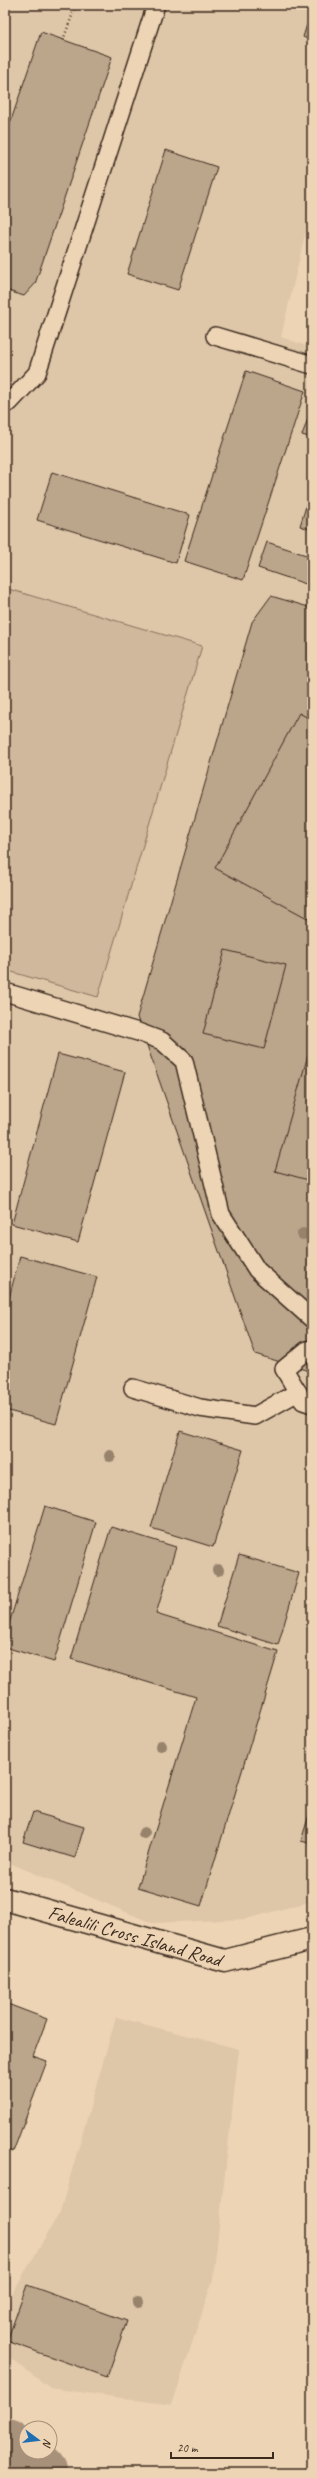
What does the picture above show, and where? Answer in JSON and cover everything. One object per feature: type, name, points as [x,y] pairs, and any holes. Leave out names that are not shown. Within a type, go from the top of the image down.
[{"type":"main road","name":"Falealili Cross Island Road","points":[[5,1899],[225,1961],[312,1939]]},
{"type":"lane","points":[[5,404],[10,402],[37,373],[156,5]]},
{"type":"lane","points":[[215,336],[312,365]]},
{"type":"lane","points":[[5,992],[138,1032],[162,1041],[184,1061],[221,1214],[257,1270],[312,1319]]},
{"type":"lane","points":[[312,1349],[307,1350],[284,1369],[303,1401],[312,1404]]},
{"type":"lane","points":[[133,1388],[200,1408],[255,1416],[298,1392]]},
{"type":"path","points":[[63,40],[76,5]]},
{"type":"shaded area","points":[[5,5],[312,5],[312,205],[281,337],[312,348],[312,608],[271,596],[137,1017],[255,1354],[312,1372],[312,1901],[246,1919],[152,1923],[5,1861]]},
{"type":"shaded area","points":[[5,588],[202,646],[98,997],[5,970]]},
{"type":"shaded area","points":[[116,2017],[239,2049],[213,2279],[172,2405],[50,2388],[5,2354],[5,2314],[12,2294],[60,2212]]},
{"type":"building","points":[[312,9],[312,41],[303,37]]},
{"type":"building","points":[[41,32],[112,57],[35,284],[24,296],[5,290],[5,138]]},
{"type":"building","points":[[166,150],[217,167],[178,290],[127,274]]},
{"type":"building","points":[[246,371],[305,391],[243,580],[184,561]]},
{"type":"building","points":[[312,408],[312,438],[302,435]]},
{"type":"building","points":[[52,472],[190,515],[176,563],[37,520]]},
{"type":"building","points":[[310,493],[312,494],[312,530],[300,526]]},
{"type":"building","points":[[267,542],[312,557],[312,586],[258,568]]},
{"type":"building","points":[[271,596],[312,608],[312,1372],[255,1354],[137,1017],[252,622]]},
{"type":"building","points":[[299,713],[312,720],[312,913],[309,919],[215,868]]},
{"type":"building","points":[[225,950],[286,965],[264,1049],[203,1034]]},
{"type":"building","points":[[312,1041],[312,1181],[275,1171]]},
{"type":"building","points":[[58,1054],[125,1072],[78,1242],[12,1224]]},
{"type":"building","points":[[20,1256],[97,1277],[56,1424],[5,1410],[5,1313]]},
{"type":"building","points":[[180,1431],[243,1450],[213,1547],[151,1528]]},
{"type":"building","points":[[45,1506],[96,1522],[54,1662],[5,1647],[5,1637]]},
{"type":"building","points":[[111,1527],[176,1547],[156,1614],[278,1652],[201,1906],[138,1887],[196,1697],[71,1659]]},
{"type":"building","points":[[239,1555],[299,1573],[278,1645],[217,1626]]},
{"type":"building","points":[[312,1805],[312,1844],[301,1841]]},
{"type":"building","points":[[33,1812],[84,1827],[75,1858],[23,1842]]},
{"type":"building","points":[[5,2003],[47,2019],[33,2056],[47,2061],[13,2152],[5,2149]]},
{"type":"building","points":[[27,2285],[127,2321],[107,2377],[7,2341]]},
{"type":"waterway","points":[[5,2449],[37,2473]]}]
